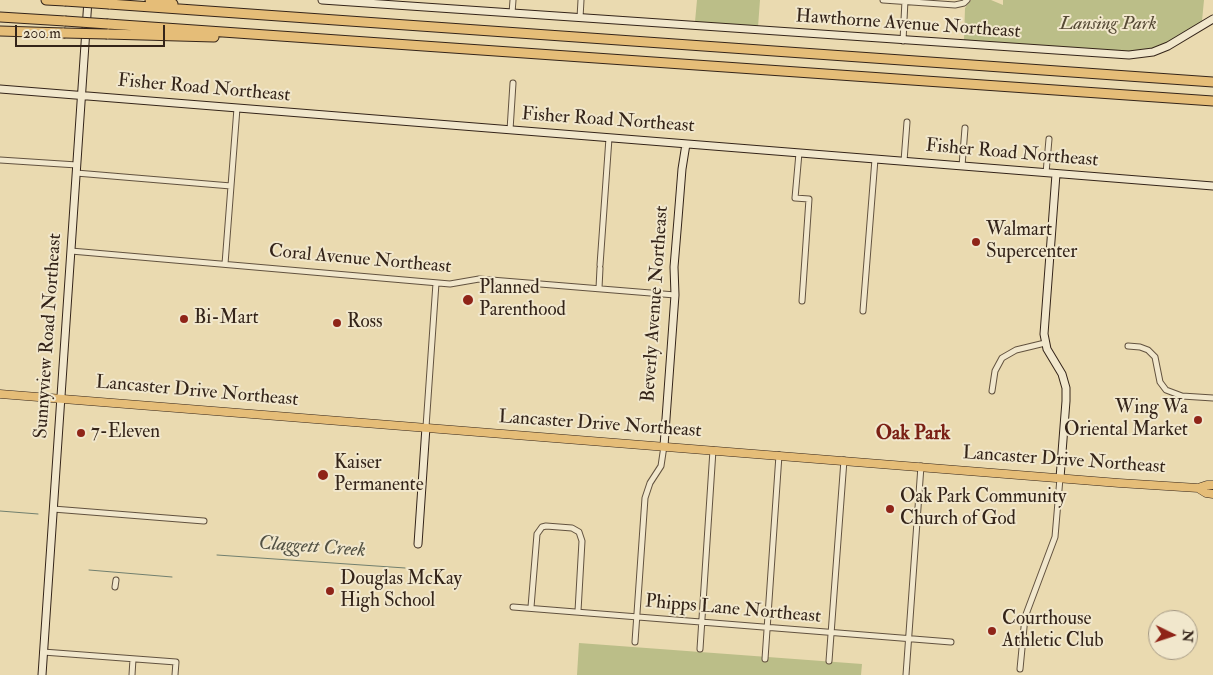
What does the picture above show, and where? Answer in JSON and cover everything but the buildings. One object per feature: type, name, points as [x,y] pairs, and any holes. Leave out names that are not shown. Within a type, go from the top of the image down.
[{"type":"highway","points":[[46,0],[1213,82]]},
{"type":"highway","points":[[150,0],[210,11]]},
{"type":"highway","points":[[0,17],[1213,101]]},
{"type":"highway","points":[[0,31],[253,40],[299,38]]},
{"type":"main road","name":"Lancaster Drive Northeast","points":[[0,394],[1060,478],[1198,488],[1213,485]]},
{"type":"main road","name":"Lancaster Drive Northeast","points":[[1198,488],[1206,493],[1213,494]]},
{"type":"street","name":"Sunnyview Road Northeast","points":[[42,675],[88,0]]},
{"type":"street","name":"Hawthorne Avenue Northeast","points":[[322,0],[1108,55],[1137,55],[1153,52],[1168,46],[1213,19]]},
{"type":"street","points":[[512,13],[513,0]]},
{"type":"street","points":[[580,18],[582,0]]},
{"type":"street","points":[[883,0],[955,5],[966,1]]},
{"type":"street","points":[[902,40],[905,1]]},
{"type":"street","points":[[510,130],[513,83]]},
{"type":"street","name":"Fisher Road Northeast","points":[[0,89],[1213,186]]},
{"type":"street","points":[[225,264],[237,108]]},
{"type":"street","points":[[904,161],[907,122]]},
{"type":"street","points":[[962,166],[965,128]]},
{"type":"street","points":[[599,288],[609,138]]},
{"type":"street","points":[[1046,173],[1049,138]]},
{"type":"street","name":"Beverly Avenue Northeast","points":[[635,642],[645,498],[650,483],[661,466],[664,446],[675,295],[674,264],[680,186],[686,144]]},
{"type":"street","points":[[799,153],[796,198],[810,199],[802,301]]},
{"type":"street","points":[[863,311],[875,159]]},
{"type":"street","points":[[0,160],[230,186]]},
{"type":"street","points":[[1020,669],[1025,617],[1055,537],[1066,401],[1066,388],[1062,374],[1045,342],[1056,174]]},
{"type":"street","name":"Coral Avenue Northeast","points":[[71,251],[436,283],[453,284],[479,279],[675,295]]},
{"type":"street","points":[[418,544],[436,283]]},
{"type":"street","points":[[992,391],[995,371],[1002,358],[1016,350],[1045,342]]},
{"type":"street","points":[[1128,346],[1148,350],[1155,357],[1160,382],[1166,390],[1182,396],[1213,398]]},
{"type":"street","points":[[700,649],[713,450]]},
{"type":"street","points":[[765,659],[779,455]]},
{"type":"street","points":[[829,661],[844,460]]},
{"type":"street","points":[[906,675],[921,466]]},
{"type":"street","points":[[53,509],[204,521]]},
{"type":"street","points":[[531,607],[536,534],[542,527],[564,527],[577,530],[582,540],[578,611]]},
{"type":"street","points":[[115,587],[116,580]]},
{"type":"street","name":"Phipps Lane Northeast","points":[[512,607],[531,607],[832,634],[951,642]]},
{"type":"street","points":[[43,652],[176,662],[175,675]]},
{"type":"street","points":[[132,675],[133,659]]},
{"type":"green space","points":[[697,0],[760,0],[758,27],[695,22]]},
{"type":"green space","name":"Lansing Park","points":[[971,0],[991,0],[1003,5],[1003,0],[1204,0],[1202,21],[1174,40],[1144,51],[1099,51],[964,40],[965,8]]},
{"type":"green space","points":[[579,643],[862,664],[861,675],[577,675]]},
{"type":"waterway","name":"Claggett Creek","points":[[0,511],[38,514]]},
{"type":"waterway","name":"Claggett Creek","points":[[217,555],[405,568]]},
{"type":"waterway","name":"Claggett Creek","points":[[89,570],[172,577]]},
{"type":"place","name":"Walmart Supercenter","points":[[976,242]]},
{"type":"place","name":"Planned Parenthood","points":[[468,300]]},
{"type":"place","name":"Bi-Mart","points":[[184,319]]},
{"type":"place","name":"Ross","points":[[337,323]]},
{"type":"place","name":"Wing Wa Oriental Market","points":[[1198,420]]},
{"type":"place","name":"7-Eleven","points":[[81,433]]},
{"type":"place","name":"Kaiser Permanente","points":[[323,475]]},
{"type":"place","name":"Oak Park Community Church of God","points":[[890,509]]},
{"type":"place","name":"Douglas McKay High School","points":[[330,591]]},
{"type":"place","name":"Courthouse Athletic Club","points":[[992,631]]},
{"type":"district","name":"Oak Park","points":[[913,435]]}]
